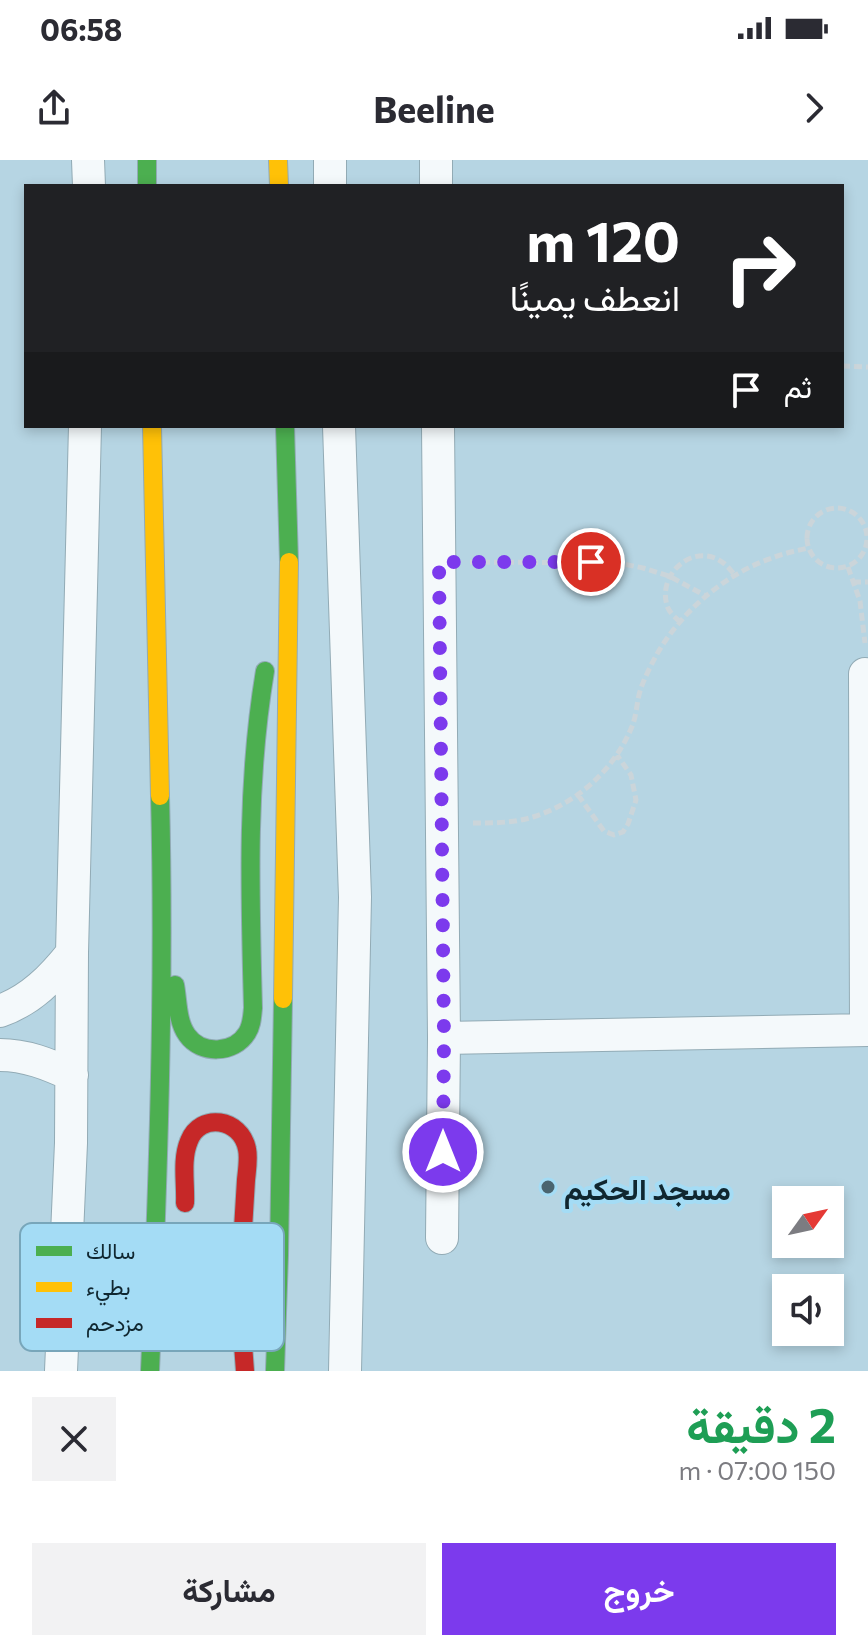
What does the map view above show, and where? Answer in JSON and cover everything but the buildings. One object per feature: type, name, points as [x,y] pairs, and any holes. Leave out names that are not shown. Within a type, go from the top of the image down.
[{"type":"main road","points":[[147,160],[147,184]]},
{"type":"main road","points":[[278,160],[279,184]]},
{"type":"main road","points":[[152,428],[163,919],[156,1223]]},
{"type":"main road","points":[[279,1223],[289,572],[285,428]]},
{"type":"main road","points":[[163,919],[182,1024],[188,1036],[212,1050],[238,1044],[252,1022],[249,805],[254,746],[269,651],[289,572]]},
{"type":"main road","points":[[185,1213],[189,1140],[198,1129],[211,1122],[226,1123],[238,1130],[248,1152],[243,1223]]},
{"type":"main road","points":[[150,1371],[151,1351]]},
{"type":"main road","points":[[244,1351],[245,1371]]},
{"type":"main road","points":[[275,1371],[276,1351]]},
{"type":"street","points":[[88,160],[89,184]]},
{"type":"street","points":[[330,160],[330,184]]},
{"type":"street","points":[[436,160],[436,184]]},
{"type":"street","points":[[67,1223],[85,428]]},
{"type":"street","points":[[339,428],[355,897],[345,1371]]},
{"type":"street","points":[[438,428],[444,1038],[442,1238]]},
{"type":"street","points":[[444,1038],[867,1030],[865,674]]},
{"type":"street","points":[[0,1011],[31,996],[53,977],[72,953]]},
{"type":"street","points":[[0,1055],[16,1055],[45,1062],[72,1075]]},
{"type":"street","points":[[61,1371],[62,1351]]},
{"type":"path","points":[[844,366],[868,367]]},
{"type":"path","points":[[834,507],[846,509],[865,520],[867,543],[857,561],[838,569],[813,557],[806,537],[815,517],[824,510],[834,507]]},
{"type":"path","points":[[442,823],[497,823],[532,818],[565,804],[594,783],[617,755],[633,723],[641,688],[658,654],[680,622],[706,596],[735,575],[772,558],[808,548]]},
{"type":"path","points":[[680,622],[668,609],[665,592],[669,576],[683,561],[701,555],[721,560],[735,575]]},
{"type":"path","points":[[439,562],[604,562],[669,576],[706,596]]},
{"type":"path","points":[[848,567],[860,601],[865,637],[865,674]]},
{"type":"path","points":[[853,582],[868,582]]},
{"type":"path","points":[[578,795],[604,831],[614,835],[623,832],[636,800],[631,775],[617,755]]},
{"type":"traffic: fast","points":[[147,160],[147,184]]},
{"type":"traffic: fast","points":[[285,428],[289,562]]},
{"type":"traffic: fast","points":[[175,985],[181,1024],[193,1042],[209,1049],[226,1048],[247,1033],[253,1008],[252,797],[265,671]]},
{"type":"traffic: fast","points":[[156,1223],[161,1012],[160,796]]},
{"type":"traffic: fast","points":[[280,1223],[283,999]]},
{"type":"traffic: fast","points":[[150,1371],[151,1351]]},
{"type":"traffic: fast","points":[[275,1371],[276,1351]]},
{"type":"traffic: slow","points":[[278,160],[279,184]]},
{"type":"traffic: slow","points":[[152,428],[160,796]]},
{"type":"traffic: slow","points":[[283,999],[289,562]]},
{"type":"traffic: jam","points":[[185,1203],[184,1164],[194,1132],[211,1123],[229,1125],[237,1131],[247,1149],[244,1223]]},
{"type":"traffic: jam","points":[[244,1351],[245,1371]]},
{"type":"place","name":"مسجد الحكيم","points":[[548,1187]]},
{"type":"route","points":[[443,1152],[439,562],[591,562]]}]
